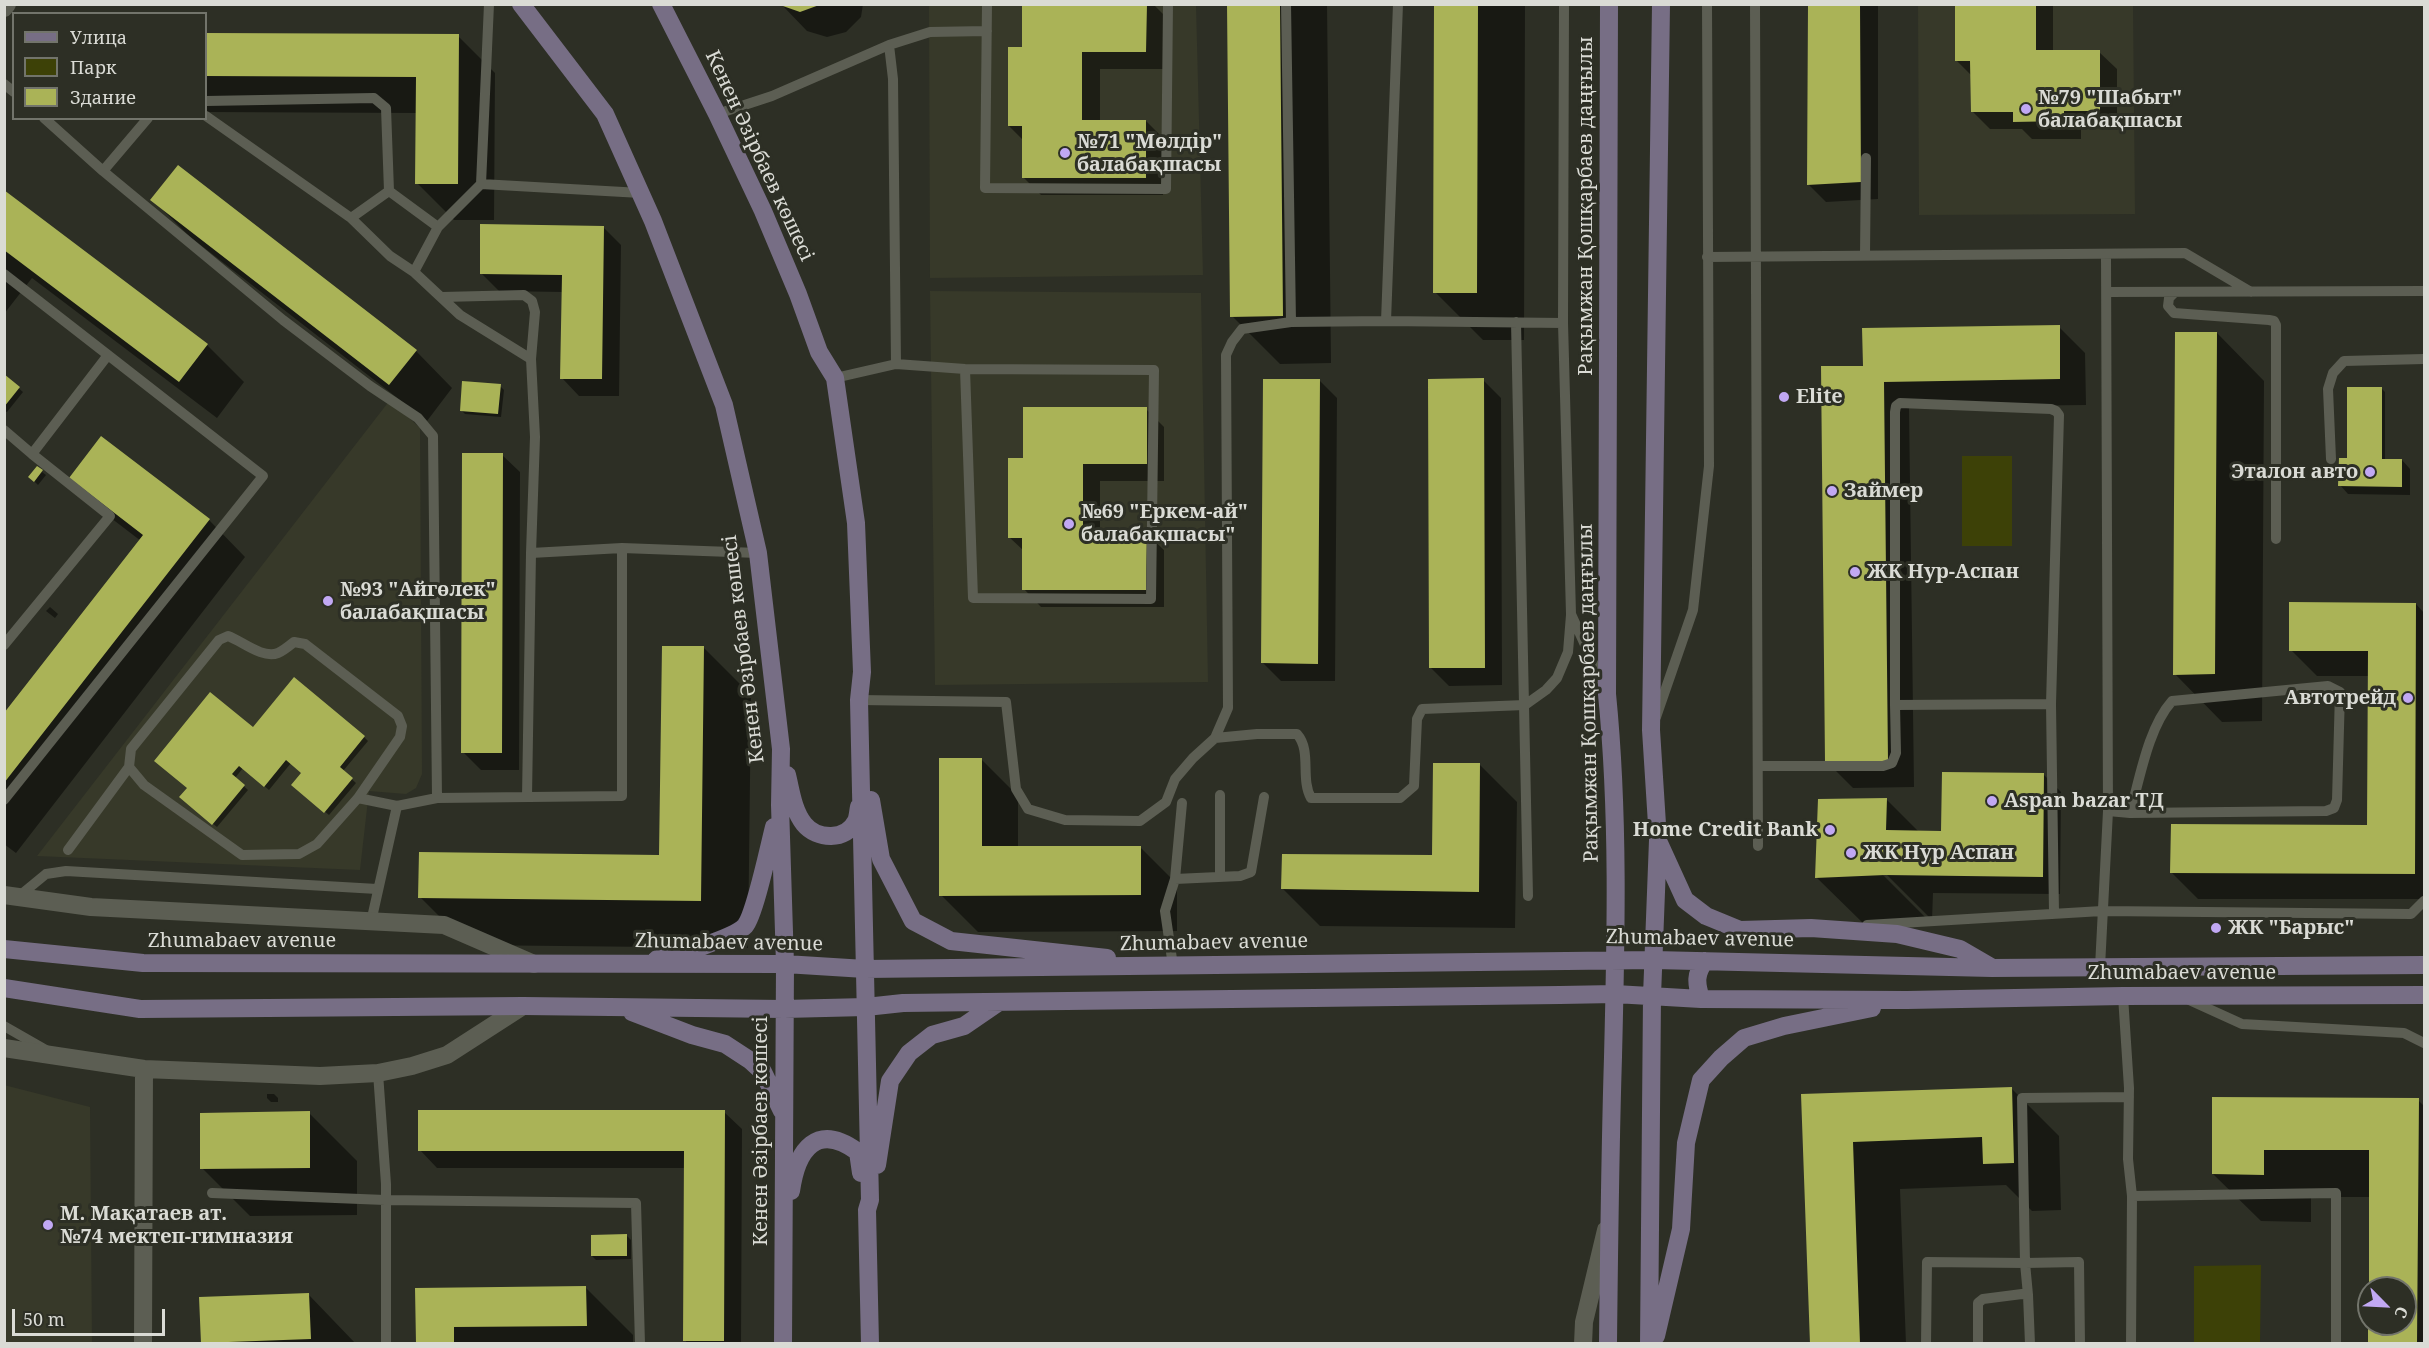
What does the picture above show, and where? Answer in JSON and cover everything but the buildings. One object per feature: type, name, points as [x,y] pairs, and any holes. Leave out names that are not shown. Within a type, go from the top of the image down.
[{"type":"main road","name":"Кенен Әзірбаев көшесі","points":[[521,4],[604,114],[641,193],[693,320],[724,405],[758,552],[781,750],[780,805],[785,964],[783,1344]]},
{"type":"main road","name":"Кенен Әзірбаев көшесі","points":[[661,4],[764,211],[819,352],[835,378],[856,523],[862,672],[859,700],[866,1007]]},
{"type":"main road","name":"Рақымжан Қошқарбаев даңғылы","points":[[1608,1344],[1616,960],[1613,752],[1607,694],[1609,4]]},
{"type":"main road","points":[[1649,1344],[1652,996],[1658,840],[1651,730],[1661,4]]},
{"type":"main road","points":[[861,740],[881,859],[913,921],[951,941],[1090,955],[1153,966]]},
{"type":"main road","points":[[781,750],[794,806],[805,825],[816,833],[825,837],[847,831],[856,821],[862,791]]},
{"type":"main road","points":[[577,964],[625,963],[661,958],[725,938],[745,926],[756,898],[780,805]]},
{"type":"main road","points":[[1658,840],[1685,900],[1706,916],[1740,930],[1811,928],[1897,934],[1960,950],[1992,968]]},
{"type":"main road","name":"Zhumabaev avenue","points":[[4,949],[143,963],[785,964],[865,969],[1616,960],[1992,968],[2424,965]]},
{"type":"main road","points":[[1701,999],[1696,983],[1699,969],[1706,961]]},
{"type":"main road","points":[[4,988],[140,1009],[523,1006],[784,1009],[866,1007],[903,1003],[1615,994]]},
{"type":"main road","name":"Zhumabaev avenue","points":[[1615,994],[1701,999],[1907,1000],[2178,995],[2424,995]]},
{"type":"main road","points":[[1654,1344],[1681,1229],[1686,1143],[1701,1080],[1744,1038],[1784,1026],[1907,1000]]},
{"type":"main road","points":[[868,1205],[887,1110],[890,1081],[909,1053],[932,1035],[964,1026],[999,1002]]},
{"type":"main road","points":[[619,1007],[692,1035],[725,1044],[751,1061],[762,1072],[784,1115]]},
{"type":"main road","points":[[866,1007],[870,1344]]},
{"type":"main road","points":[[782,1244],[793,1176],[801,1153],[815,1141],[834,1138],[858,1152],[868,1205]]},
{"type":"street","points":[[11,896],[91,908],[444,925],[535,964]]},
{"type":"street","points":[[4,1048],[144,1069],[320,1076],[378,1073],[412,1066],[447,1055],[523,1006]]},
{"type":"street","points":[[143,1344],[144,1069]]},
{"type":"street","points":[[1583,1344],[1584,1322],[1609,1216]]},
{"type":"lane","points":[[414,272],[438,227],[481,184],[489,4]]},
{"type":"lane","points":[[987,4],[986,188],[1166,189],[1168,4]]},
{"type":"lane","points":[[1286,4],[1291,322]]},
{"type":"lane","points":[[1386,321],[1398,4]]},
{"type":"lane","points":[[1215,738],[1257,734],[1297,734],[1304,741],[1306,788],[1311,798],[1400,798],[1414,786],[1417,719],[1422,709],[1525,705],[1546,690],[1557,678],[1568,652],[1571,614],[1563,323],[1564,4]]},
{"type":"lane","points":[[1651,730],[1693,610],[1708,466],[1707,4]]},
{"type":"lane","points":[[1755,4],[1758,846]]},
{"type":"lane","points":[[717,114],[772,96],[889,45],[930,32],[987,31]]},
{"type":"lane","points":[[889,45],[893,79],[896,364]]},
{"type":"lane","points":[[207,101],[374,98],[386,108],[389,191]]},
{"type":"lane","points":[[207,117],[351,218],[390,256],[414,272],[460,315],[531,359]]},
{"type":"lane","points":[[46,120],[103,171],[282,320],[383,396],[418,417],[433,436],[437,798]]},
{"type":"lane","points":[[103,171],[146,120]]},
{"type":"lane","points":[[1865,255],[1866,158]]},
{"type":"lane","points":[[481,184],[641,193]]},
{"type":"lane","points":[[389,191],[438,227]]},
{"type":"lane","points":[[351,218],[389,191]]},
{"type":"lane","points":[[1707,257],[2186,253],[2251,292]]},
{"type":"lane","points":[[2100,967],[2108,811],[2106,255]]},
{"type":"lane","points":[[4,274],[263,476],[4,800]]},
{"type":"lane","points":[[2107,292],[2424,291]]},
{"type":"lane","points":[[2174,293],[2169,298],[2168,306],[2174,313],[2269,320],[2274,321],[2276,325],[2276,538]]},
{"type":"lane","points":[[442,297],[524,295],[532,301],[535,312],[531,359],[535,437],[527,796]]},
{"type":"lane","points":[[859,700],[1006,702],[1016,789],[1028,809],[1065,820],[1140,821],[1166,802],[1175,779],[1215,738],[1228,708],[1226,355],[1242,329],[1291,322],[1563,323]]},
{"type":"lane","points":[[1516,322],[1528,896]]},
{"type":"lane","points":[[32,454],[108,355]]},
{"type":"lane","points":[[2331,459],[2328,389],[2333,373],[2344,361],[2424,359]]},
{"type":"lane","points":[[835,378],[896,364],[965,369],[1154,370],[1151,599],[973,598],[965,369]]},
{"type":"lane","points":[[1758,766],[1883,766],[1892,763],[1896,753],[1896,406],[1900,403],[2056,411],[2059,415],[2051,704],[2054,913]]},
{"type":"lane","points":[[4,430],[110,516],[4,645]]},
{"type":"lane","points":[[358,798],[397,806],[437,798],[622,796],[622,548]]},
{"type":"lane","points":[[531,553],[622,548],[758,552]]},
{"type":"lane","points":[[1571,614],[1607,694]]},
{"type":"lane","points":[[69,850],[129,767],[131,749],[219,640],[228,636],[262,653],[270,654],[278,653],[294,642],[305,644],[398,716],[402,726],[400,737],[358,798],[317,844],[299,855],[242,855],[144,785],[129,767]]},
{"type":"lane","points":[[2108,811],[2130,813],[2326,811],[2334,808],[2337,800],[2340,692],[2328,686],[2172,701],[2156,724],[2130,813]]},
{"type":"lane","points":[[1895,705],[2051,704]]},
{"type":"lane","points":[[1220,795],[1220,878]]},
{"type":"lane","points":[[1174,879],[1220,878],[1240,876],[1251,872],[1264,797]]},
{"type":"lane","points":[[1173,966],[1165,911],[1174,879],[1182,803]]},
{"type":"lane","points":[[371,922],[397,806]]},
{"type":"lane","points":[[11,896],[46,874],[66,871],[377,889]]},
{"type":"lane","points":[[1811,928],[2102,911],[2411,914],[2424,901]]},
{"type":"lane","points":[[2178,995],[2242,1024],[2404,1033],[2424,1043]]},
{"type":"lane","points":[[2123,996],[2130,1097],[2128,1159],[2132,1196],[2132,1344]]},
{"type":"lane","points":[[4,1026],[54,1054]]},
{"type":"lane","points":[[378,1073],[386,1184],[386,1344]]},
{"type":"lane","points":[[2030,1344],[2025,1263],[2022,1098],[2130,1097]]},
{"type":"lane","points":[[2132,1196],[2336,1192],[2336,1344]]},
{"type":"lane","points":[[212,1193],[385,1200],[636,1203],[640,1344]]},
{"type":"lane","points":[[1926,1344],[1927,1262],[2079,1262],[2080,1344]]},
{"type":"lane","points":[[1978,1344],[1978,1303],[1983,1299],[2028,1295]]},
{"type":"shaded area","name":"№71 \"Мөлдір\" балабақшасы","points":[[929,5],[1196,5],[1203,275],[930,278]]},
{"type":"shaded area","name":"№79 \"Шабыт\" балабақшасы","points":[[1918,5],[2133,5],[2135,214],[1919,215]]},
{"type":"shaded area","name":"№69 \"Еркем-ай\" балабақшасы\"","points":[[930,291],[1201,293],[1208,682],[935,685]]},
{"type":"shaded area","name":"№93 \"Айгөлек\" балабақшасы","points":[[390,400],[420,428],[422,774],[416,788],[406,794],[369,791],[360,870],[37,856]]},
{"type":"shaded area","name":"М. Мақатаев ат. №74 мектеп-гимназия","points":[[4,1085],[90,1107],[92,1343],[5,1343]]},
{"type":"green space","points":[[1962,456],[2012,456],[2012,546],[1962,546]]},
{"type":"green space","points":[[2261,1265],[2260,1343],[2194,1343],[2194,1266]]},
{"type":"place","name":"№79 \"Шабыт\" балабақшасы","points":[[2026,109]]},
{"type":"place","name":"№71 \"Мөлдір\" балабақшасы","points":[[1065,153]]},
{"type":"place","name":"Elite","points":[[1784,397]]},
{"type":"place","name":"Эталон авто","points":[[2370,472]]},
{"type":"place","name":"Займер","points":[[1832,491]]},
{"type":"place","name":"№69 \"Еркем-ай\" балабақшасы\"","points":[[1069,524]]},
{"type":"place","name":"ЖК Нур-Аспан","points":[[1855,572]]},
{"type":"place","name":"№93 \"Айгөлек\" балабақшасы","points":[[328,601]]},
{"type":"place","name":"Автотрейд","points":[[2408,698]]},
{"type":"place","name":"Aspan bazar ТД","points":[[1992,801]]},
{"type":"place","name":"Home Credit Bank","points":[[1830,830]]},
{"type":"place","name":"ЖК Нур Аспан","points":[[1851,853]]},
{"type":"place","name":"ЖК \"Барыс\"","points":[[2216,928]]},
{"type":"place","name":"М. Мақатаев ат. №74 мектеп-гимназия","points":[[48,1225]]}]
